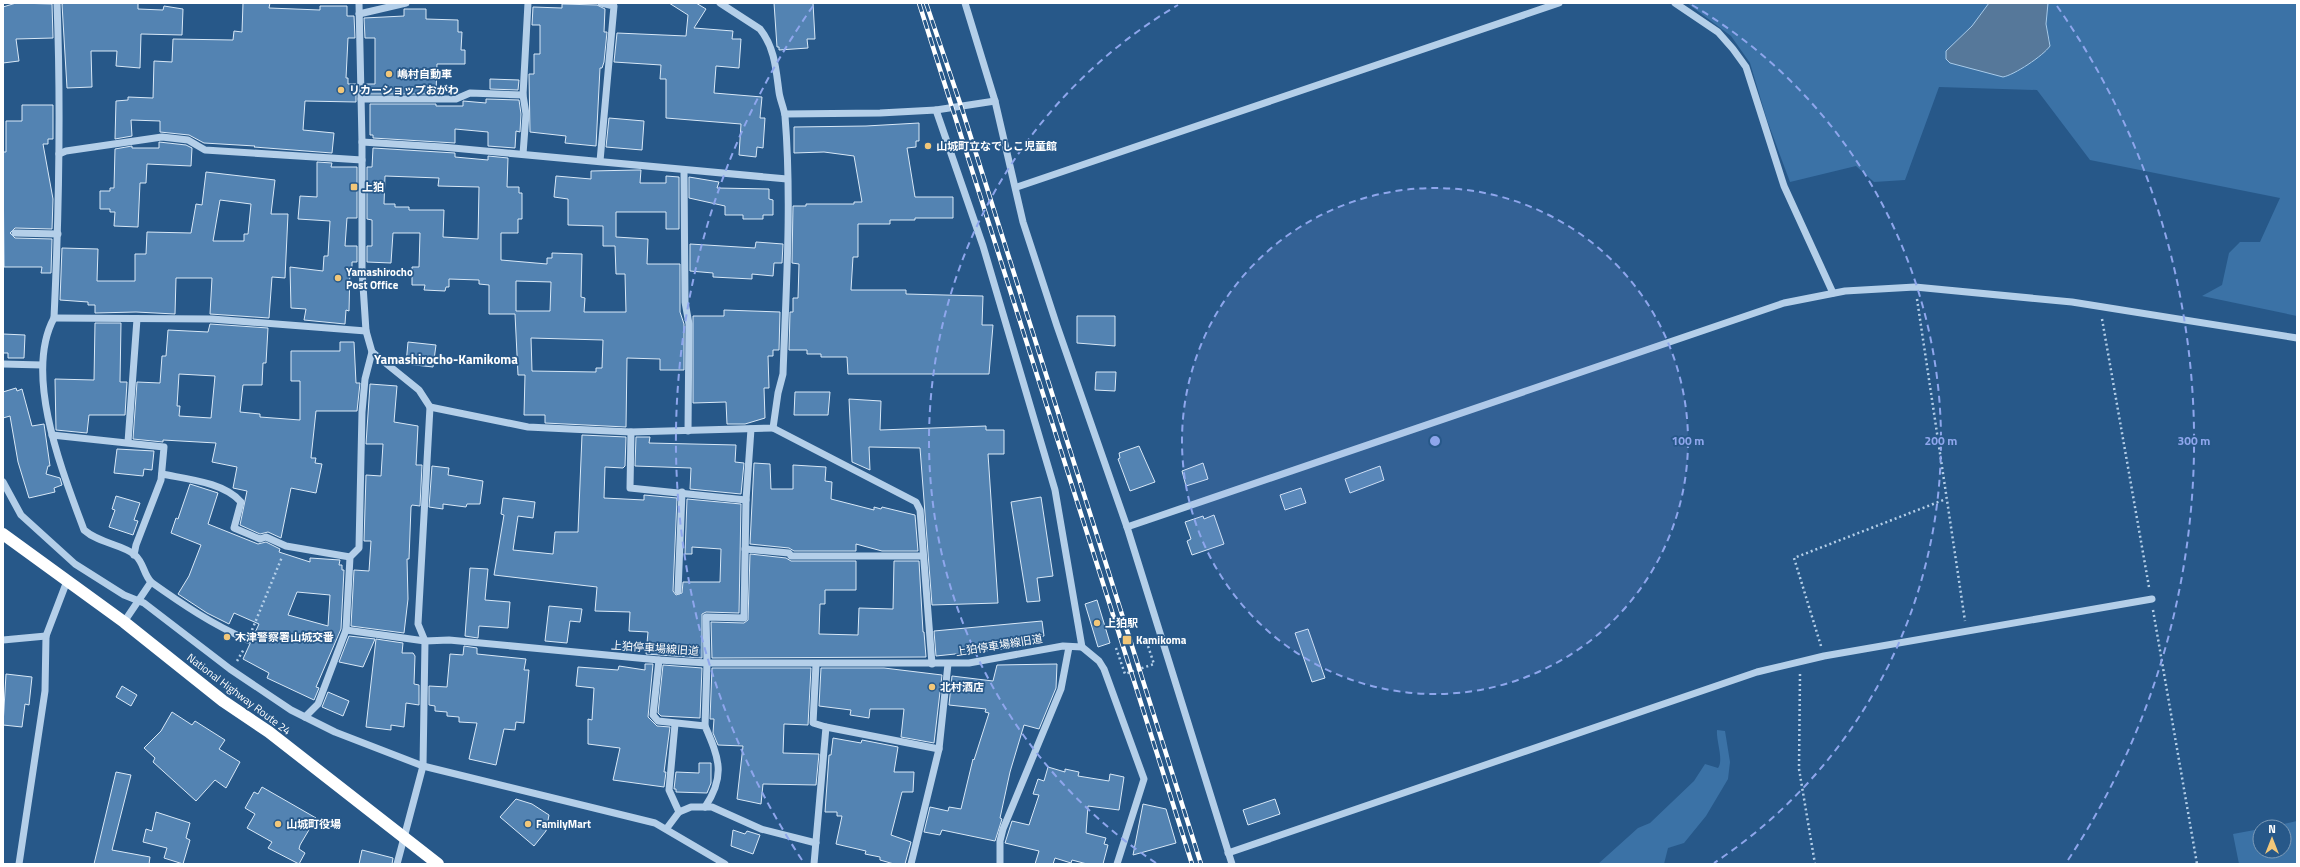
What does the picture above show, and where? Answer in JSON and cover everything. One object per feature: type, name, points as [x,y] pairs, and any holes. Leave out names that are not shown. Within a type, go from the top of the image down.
[{"type":"highway","name":"National Highway Route 24","points":[[3,534],[124,622],[223,701],[269,732],[438,864]]},
{"type":"street","points":[[57,3],[60,97],[58,234],[54,318],[51,324],[42,365],[52,435],[84,530],[94,538],[134,554],[142,564],[144,575],[151,582],[194,612],[222,629],[248,640]]},
{"type":"street","points":[[305,717],[318,704],[346,630],[350,557],[359,548],[362,412],[365,379],[372,352],[366,331],[362,270],[362,142],[359,3]]},
{"type":"street","points":[[359,14],[406,3]]},
{"type":"street","points":[[523,154],[526,114],[523,95],[528,3]]},
{"type":"street","points":[[600,161],[614,6],[601,3]]},
{"type":"street","points":[[720,3],[760,30],[770,43],[785,114],[787,179],[783,374],[778,393],[773,428]]},
{"type":"street","points":[[965,3],[995,101],[1006,153],[1016,186],[1023,222],[1057,326],[1127,527],[1232,864]]},
{"type":"street","points":[[1016,186],[1559,3]]},
{"type":"street","points":[[1675,3],[1718,32],[1733,48],[1746,67],[1784,186],[1833,293]]},
{"type":"street","points":[[361,99],[456,99],[470,93],[523,95]]},
{"type":"street","points":[[785,114],[880,113],[936,110],[995,101]]},
{"type":"street","points":[[936,110],[983,246],[1055,490],[1082,646],[1099,661],[1104,669],[1144,779],[1117,864]]},
{"type":"street","points":[[60,154],[66,151],[162,137],[188,140],[205,150],[362,160]]},
{"type":"street","points":[[362,142],[523,154],[787,179]]},
{"type":"street","points":[[684,170],[684,302],[689,324],[688,431]]},
{"type":"street","points":[[14,233],[58,234]]},
{"type":"street","points":[[1127,527],[1784,303],[1833,293],[1915,287],[2100,306],[2297,338]]},
{"type":"street","points":[[54,318],[212,319],[366,331]]},
{"type":"street","points":[[128,442],[137,319]]},
{"type":"street","points":[[372,352],[419,390],[430,407],[418,624],[425,642],[423,766],[397,864]]},
{"type":"street","points":[[3,364],[42,365]]},
{"type":"street","points":[[430,407],[528,427],[631,432],[773,428],[916,502],[920,510],[932,664]]},
{"type":"street","points":[[705,807],[716,790],[717,773],[717,754],[705,726],[707,662],[706,617],[744,618],[746,500],[751,429]]},
{"type":"street","points":[[631,432],[630,488],[682,492],[686,494],[746,500]]},
{"type":"street","points":[[52,435],[164,446],[162,474],[134,554]]},
{"type":"street","points":[[162,474],[221,488],[235,494],[241,502],[241,507],[234,528],[260,539],[266,537],[286,546],[350,557]]},
{"type":"street","points":[[3,482],[21,515],[75,564],[124,595],[138,600],[230,669],[291,710],[335,732],[423,766],[655,823],[667,828],[725,864]]},
{"type":"street","points":[[678,591],[682,492]]},
{"type":"street","points":[[745,549],[774,550],[789,553],[791,556],[923,556]]},
{"type":"street","points":[[19,864],[45,691],[46,636],[67,581]]},
{"type":"street","points":[[124,622],[151,582]]},
{"type":"street","points":[[1228,853],[1757,672],[1824,656],[2152,599]]},
{"type":"street","name":"上狛停車場線旧道","points":[[346,630],[425,642],[449,640],[659,660],[707,662],[948,664],[969,663],[1069,646],[1082,646]]},
{"type":"street","points":[[3,640],[46,636]]},
{"type":"street","points":[[1000,864],[1000,841],[1003,829],[1061,689],[1069,646]]},
{"type":"street","points":[[659,660],[653,715],[658,721],[705,726]]},
{"type":"street","points":[[816,664],[814,722],[826,727],[939,750]]},
{"type":"street","points":[[911,864],[939,750],[948,664]]},
{"type":"street","points":[[676,724],[669,790],[679,812]]},
{"type":"street","points":[[814,864],[826,727]]},
{"type":"street","points":[[667,828],[679,812],[690,807],[712,807],[761,829],[816,843]]},
{"type":"path","points":[[1915,287],[1966,631]]},
{"type":"path","points":[[2100,306],[2197,864]]},
{"type":"path","points":[[1824,656],[1794,558],[1946,499]]},
{"type":"path","points":[[230,669],[240,656],[248,640],[286,546]]},
{"type":"path","points":[[1116,648],[1125,674],[1154,664],[1146,640]]},
{"type":"path","points":[[1800,662],[1799,769],[1815,864]]},
{"type":"shaded area","points":[[1687,3],[1989,3],[1972,26],[1946,51],[2010,75],[2050,42],[2046,24],[2048,3],[2297,3],[2297,316],[2202,296],[2222,285],[2229,253],[2240,242],[2260,242],[2280,198],[2090,160],[2037,90],[1939,87],[1905,180],[1874,182],[1856,166],[1790,182],[1767,120],[1750,63],[1731,36]]},
{"type":"shaded area","points":[[1989,3],[2048,3],[2046,24],[2050,46],[2041,55],[2008,76],[2003,77],[1950,63],[1946,59],[1946,51],[1972,26]]},
{"type":"shaded area","points":[[1717,730],[1725,731],[1730,762],[1728,779],[1706,816],[1684,843],[1668,848],[1664,864],[1598,864],[1638,828],[1650,823],[1694,781],[1705,764],[1718,768],[1720,765],[1720,755]]},
{"type":"shaded area","points":[[2297,821],[2297,864],[2239,864],[2233,834],[2252,830],[2252,859],[2292,859],[2292,822]]},
{"type":"building","points":[[16,3],[52,4],[53,38],[16,39],[19,61],[3,63],[3,7]]},
{"type":"building","points":[[138,3],[138,9],[163,10],[164,6],[183,9],[182,35],[141,34],[140,68],[116,66],[117,51],[91,51],[92,87],[67,88],[62,4]]},
{"type":"building","points":[[243,3],[270,3],[269,8],[320,10],[320,6],[347,6],[347,16],[354,16],[355,38],[348,38],[346,78],[348,78],[348,84],[356,84],[356,102],[305,101],[303,130],[334,133],[332,153],[204,143],[189,135],[160,132],[160,121],[131,120],[132,136],[115,139],[116,101],[128,100],[128,97],[153,98],[154,61],[172,62],[173,39],[233,40],[234,31],[242,32]]},
{"type":"building","points":[[669,3],[696,3],[706,9],[694,28],[733,31],[732,39],[741,39],[739,68],[716,66],[714,93],[762,97],[760,118],[765,118],[763,148],[757,147],[756,157],[739,155],[741,124],[666,118],[666,79],[660,79],[661,65],[614,62],[617,33],[686,36],[688,15]]},
{"type":"building","points":[[774,3],[813,3],[815,39],[807,39],[808,48],[779,50],[779,47],[777,47]]},
{"type":"building","points":[[562,4],[597,5],[605,9],[604,32],[607,32],[604,62],[602,68],[600,68],[596,146],[565,143],[566,136],[530,132],[529,74],[534,74],[534,54],[540,54],[540,25],[532,25],[533,7],[562,8]]},
{"type":"building","points":[[404,9],[426,9],[426,19],[458,20],[458,32],[462,32],[461,50],[465,50],[465,64],[437,64],[436,94],[366,94],[366,84],[375,84],[375,38],[365,38],[364,18],[404,16]]},
{"type":"building","points":[[490,79],[519,80],[518,90],[490,89]]},
{"type":"building","points":[[486,99],[519,100],[521,114],[520,132],[516,131],[515,148],[488,146],[488,132],[455,129],[455,143],[373,138],[373,135],[370,135],[370,104],[436,104],[436,106],[463,106],[463,101],[486,103]]},
{"type":"building","points":[[22,105],[53,105],[53,139],[48,139],[48,144],[43,144],[53,199],[52,229],[15,228],[10,233],[15,238],[52,239],[51,273],[41,273],[42,267],[4,267],[3,152],[6,152],[6,121],[22,121]]},
{"type":"building","points":[[609,118],[644,121],[642,150],[606,147]]},
{"type":"building","points":[[919,123],[919,141],[916,141],[916,147],[907,148],[915,197],[953,197],[953,218],[915,218],[915,220],[890,220],[890,224],[858,224],[858,257],[853,257],[851,290],[906,290],[906,294],[983,296],[982,325],[993,325],[989,374],[848,374],[847,357],[821,357],[821,354],[807,354],[807,350],[789,350],[790,312],[793,312],[793,298],[798,298],[799,264],[792,263],[793,206],[806,206],[806,204],[854,204],[854,202],[862,202],[854,156],[824,152],[794,153],[794,127],[866,126]]},
{"type":"building","points":[[159,142],[186,145],[192,148],[191,166],[147,164],[146,183],[140,183],[138,227],[114,226],[115,212],[110,212],[110,209],[100,209],[100,191],[110,191],[110,188],[114,188],[115,149],[132,146],[132,148],[159,148]]},
{"type":"building","points":[[373,148],[455,153],[455,157],[488,160],[488,156],[508,158],[507,187],[519,187],[519,193],[522,193],[522,219],[518,219],[518,233],[501,233],[501,260],[547,264],[547,258],[552,258],[552,253],[582,254],[581,297],[585,298],[584,312],[626,312],[625,274],[616,274],[615,246],[603,246],[603,226],[568,225],[568,199],[554,197],[556,176],[591,179],[591,171],[641,170],[640,183],[666,183],[666,176],[679,177],[679,229],[666,229],[666,212],[616,212],[616,237],[648,239],[647,264],[680,264],[680,312],[684,324],[684,370],[660,370],[660,359],[627,358],[626,427],[545,423],[545,415],[524,415],[525,375],[518,375],[515,314],[489,314],[489,285],[479,284],[479,280],[449,279],[449,287],[446,287],[445,291],[424,290],[425,285],[412,285],[412,267],[419,267],[420,233],[393,233],[391,263],[367,262],[367,246],[372,246],[372,220],[367,219],[367,167],[372,167]],"holes":[[[385,176],[439,178],[438,186],[479,187],[478,239],[443,237],[444,210],[409,210],[409,207],[395,207],[395,204],[384,204]],[[516,281],[551,282],[550,311],[516,311]],[[531,338],[603,340],[602,368],[596,368],[596,372],[532,371]]]},
{"type":"building","points":[[317,162],[332,163],[331,167],[357,167],[357,218],[347,218],[345,246],[357,246],[357,262],[352,262],[352,269],[350,269],[349,311],[346,310],[345,324],[304,320],[306,309],[291,308],[290,267],[323,271],[324,256],[328,256],[330,221],[298,219],[300,196],[317,197]]},
{"type":"building","points":[[206,172],[275,180],[271,214],[288,214],[285,278],[272,277],[269,318],[210,314],[212,278],[176,278],[175,314],[136,312],[95,313],[95,305],[88,305],[88,302],[60,300],[62,248],[98,249],[97,281],[135,281],[135,254],[146,254],[147,232],[191,233],[196,204],[202,205]],"holes":[[[220,200],[251,204],[248,234],[244,234],[244,241],[213,241]]]},
{"type":"building","points":[[689,177],[719,182],[717,188],[769,189],[769,199],[773,200],[773,215],[763,215],[763,219],[743,219],[743,215],[725,215],[725,206],[689,198]]},
{"type":"building","points":[[756,242],[783,244],[782,263],[774,263],[773,276],[752,274],[752,279],[713,277],[713,273],[690,271],[690,244],[755,248]]},
{"type":"building","points":[[724,310],[780,312],[779,350],[773,350],[773,356],[768,356],[769,388],[764,388],[765,418],[745,424],[727,424],[726,402],[693,403],[693,316],[724,316]]},
{"type":"building","points":[[1077,316],[1115,316],[1115,346],[1077,343]]},
{"type":"building","points":[[95,323],[121,323],[120,382],[127,382],[125,415],[89,415],[87,433],[56,430],[55,379],[94,380]]},
{"type":"building","points":[[210,324],[268,328],[266,363],[263,363],[262,385],[243,385],[240,412],[260,414],[260,417],[300,420],[300,381],[291,381],[291,351],[340,351],[340,342],[354,342],[356,383],[360,383],[357,411],[316,411],[311,458],[316,458],[315,463],[322,464],[316,493],[291,488],[281,538],[268,532],[260,534],[240,525],[247,491],[233,488],[237,467],[212,462],[216,443],[163,440],[163,442],[133,439],[137,382],[160,383],[162,356],[166,356],[168,330],[208,332]],"holes":[[[179,374],[215,376],[211,418],[179,416],[180,406],[177,406]]]},
{"type":"building","points":[[3,334],[25,335],[24,358],[8,358],[8,353],[3,353]]},
{"type":"building","points":[[408,342],[436,345],[433,367],[406,364]]},
{"type":"building","points":[[1096,372],[1116,372],[1115,391],[1095,390]]},
{"type":"building","points":[[370,384],[397,386],[394,422],[418,426],[416,465],[422,465],[420,506],[412,505],[411,507],[409,559],[407,559],[408,599],[404,633],[351,626],[354,570],[369,571],[371,541],[364,541],[366,475],[381,476],[383,444],[366,444]]},
{"type":"building","points":[[16,388],[17,391],[22,389],[32,426],[44,424],[50,466],[48,466],[46,474],[60,478],[62,485],[54,488],[55,492],[29,498],[18,462],[10,416],[3,418],[3,392]]},
{"type":"building","points":[[795,392],[830,392],[828,415],[794,415]]},
{"type":"building","points":[[849,399],[881,401],[880,430],[986,426],[986,430],[1004,430],[1004,454],[988,454],[998,603],[932,605],[920,448],[869,447],[870,470],[852,462]]},
{"type":"building","points":[[582,435],[626,437],[625,466],[623,468],[605,467],[604,498],[644,500],[644,495],[677,498],[673,591],[676,595],[682,593],[683,582],[720,582],[721,549],[692,547],[692,554],[685,554],[687,499],[741,504],[739,613],[706,612],[702,614],[702,658],[646,654],[648,632],[629,631],[630,612],[595,611],[597,587],[494,575],[504,515],[501,514],[503,498],[535,502],[533,518],[518,516],[513,550],[553,554],[555,532],[578,532]]},
{"type":"building","points":[[636,437],[650,437],[649,443],[736,445],[735,462],[744,463],[741,494],[690,489],[691,468],[635,466]]},
{"type":"building","points":[[1139,446],[1155,482],[1130,491],[1118,459],[1120,458],[1119,453]]},
{"type":"building","points":[[117,449],[154,451],[152,470],[144,469],[143,476],[114,473]]},
{"type":"building","points":[[754,463],[770,464],[771,489],[793,489],[793,465],[826,467],[825,481],[832,482],[831,499],[874,510],[874,507],[881,509],[882,507],[915,515],[918,551],[882,551],[856,544],[856,551],[794,551],[789,548],[750,544]]},
{"type":"building","points":[[1203,463],[1208,479],[1186,486],[1182,471]]},
{"type":"building","points":[[432,466],[449,468],[448,475],[483,481],[480,504],[467,504],[466,507],[443,504],[443,509],[429,507]]},
{"type":"building","points":[[1380,466],[1384,480],[1350,493],[1345,479]]},
{"type":"building","points":[[190,484],[218,493],[208,524],[258,544],[266,542],[280,549],[279,552],[310,562],[310,558],[340,560],[339,565],[342,565],[342,570],[344,570],[341,629],[316,687],[319,688],[314,700],[267,678],[269,673],[243,659],[259,624],[234,613],[229,624],[207,613],[178,594],[189,576],[201,545],[171,533],[176,518],[178,519]],"holes":[[[297,592],[330,595],[328,626],[288,615]]]},
{"type":"building","points":[[1301,488],[1306,503],[1285,510],[1280,495]]},
{"type":"building","points":[[116,496],[140,503],[134,520],[138,521],[133,535],[109,527],[115,510],[112,509]]},
{"type":"building","points":[[1041,497],[1053,576],[1037,578],[1040,601],[1027,602],[1011,502]]},
{"type":"building","points":[[1214,515],[1224,544],[1192,555],[1187,541],[1191,539],[1185,522],[1203,516],[1204,519]]},
{"type":"building","points":[[750,554],[786,558],[791,561],[856,561],[856,590],[825,590],[825,604],[820,604],[819,634],[858,635],[859,608],[893,609],[894,561],[919,561],[926,657],[712,658],[711,622],[744,623],[748,620]]},
{"type":"building","points":[[470,568],[488,569],[485,600],[510,602],[508,628],[479,626],[478,638],[465,636]]},
{"type":"building","name":"上狛駅","points":[[1097,600],[1110,643],[1098,647],[1085,604]]},
{"type":"building","points":[[549,606],[582,609],[580,622],[570,621],[567,643],[545,641]]},
{"type":"building","points":[[1042,621],[1044,636],[1003,641],[1003,649],[936,656],[934,631]]},
{"type":"building","points":[[1308,629],[1325,678],[1312,682],[1295,633]]},
{"type":"building","points":[[349,636],[375,639],[363,667],[339,662]]},
{"type":"building","points":[[376,639],[403,643],[402,653],[413,653],[415,656],[414,684],[419,685],[419,705],[406,703],[404,727],[391,725],[391,730],[366,727]]},
{"type":"building","points":[[464,646],[477,648],[477,654],[526,659],[524,670],[529,670],[524,723],[516,722],[515,730],[504,729],[496,765],[469,759],[477,723],[459,722],[459,717],[447,716],[447,712],[435,711],[435,706],[429,705],[429,686],[447,687],[450,654],[463,655]]},
{"type":"building","points":[[645,664],[653,664],[648,717],[657,726],[670,727],[664,772],[666,772],[664,787],[613,780],[620,748],[588,744],[588,719],[592,720],[594,688],[576,686],[578,667],[618,670],[619,666],[645,670]]},
{"type":"building","points":[[1057,664],[1056,688],[1039,729],[1024,725],[1010,772],[1000,818],[1002,819],[995,841],[942,830],[940,835],[924,832],[930,807],[948,811],[949,807],[961,809],[973,759],[974,760],[989,713],[985,712],[986,709],[949,705],[952,676],[993,681],[997,665]]},
{"type":"building","points":[[663,665],[702,668],[700,718],[661,716],[658,713]]},
{"type":"building","points":[[712,668],[811,668],[808,725],[784,724],[783,753],[819,754],[816,785],[763,784],[761,804],[737,799],[743,746],[718,745],[713,733],[714,719],[710,719]]},
{"type":"building","points":[[821,668],[884,668],[942,675],[934,743],[901,737],[904,709],[870,709],[869,718],[850,715],[851,710],[819,706]]},
{"type":"building","points":[[6,674],[32,677],[29,705],[25,704],[22,727],[3,725]]},
{"type":"building","points":[[122,686],[137,695],[131,706],[116,697]]},
{"type":"building","points":[[328,692],[349,701],[343,716],[322,707]]},
{"type":"building","points":[[172,712],[192,725],[195,721],[225,740],[219,749],[240,762],[226,788],[215,780],[196,801],[153,762],[155,758],[144,748],[161,731]]},
{"type":"building","points":[[833,738],[861,743],[862,740],[898,747],[894,772],[914,772],[913,792],[902,792],[891,835],[911,842],[905,864],[894,864],[880,860],[880,857],[865,854],[866,851],[836,844],[842,816],[837,816],[837,812],[825,812],[829,755],[831,755]]},
{"type":"building","points":[[699,763],[711,763],[711,783],[707,793],[676,792],[676,789],[674,789],[676,772],[699,773]]},
{"type":"building","points":[[1048,767],[1065,772],[1065,769],[1079,772],[1078,776],[1109,781],[1110,774],[1124,777],[1119,810],[1088,806],[1086,833],[1106,838],[1104,844],[1108,845],[1103,864],[1087,864],[1072,860],[1071,863],[1055,858],[1053,864],[1035,864],[1039,851],[1005,843],[1012,821],[1029,825],[1039,795],[1033,794],[1038,779],[1044,781]]},
{"type":"building","points":[[116,772],[131,775],[112,850],[150,857],[149,864],[94,864]]},
{"type":"building","points":[[262,787],[316,818],[300,845],[299,849],[305,853],[299,864],[268,848],[272,842],[247,828],[255,814],[245,808],[254,792],[258,794]]},
{"type":"building","name":"FamilyMart","points":[[516,799],[532,804],[549,815],[546,831],[534,846],[500,817]]},
{"type":"building","points":[[1275,799],[1280,814],[1248,825],[1243,810]]},
{"type":"building","points":[[1143,804],[1166,809],[1176,843],[1133,855]]},
{"type":"building","points":[[156,812],[190,823],[186,838],[190,840],[183,864],[164,858],[167,848],[143,842],[146,829],[152,831]]},
{"type":"building","points":[[733,830],[745,834],[747,831],[760,835],[753,854],[731,846]]},
{"type":"building","points":[[362,850],[393,858],[392,864],[359,864]]},
{"type":"railway","points":[[919,3],[1192,864]]},
{"type":"railway","points":[[926,3],[961,106],[1201,864]]},
{"type":"place","name":"嶋村自動車","points":[[389,74]]},
{"type":"place","name":"リカーショップおがわ","points":[[341,90]]},
{"type":"place","name":"山城町立なでしこ児童館","points":[[928,146]]},
{"type":"place","name":"上狛","points":[[354,187]]},
{"type":"place","name":"Yamashirocho Post Office","points":[[338,278]]},
{"type":"place","name":"上狛駅","points":[[1097,623]]},
{"type":"place","name":"木津警察署山城交番","points":[[227,637]]},
{"type":"place","name":"Kamikoma","points":[[1127,640]]},
{"type":"place","name":"北村酒店","points":[[932,687]]},
{"type":"place","name":"山城町役場","points":[[278,824]]},
{"type":"place","name":"FamilyMart","points":[[528,824]]},
{"type":"district","name":"Yamashirocho-Kamikoma","points":[[446,359]]}]
